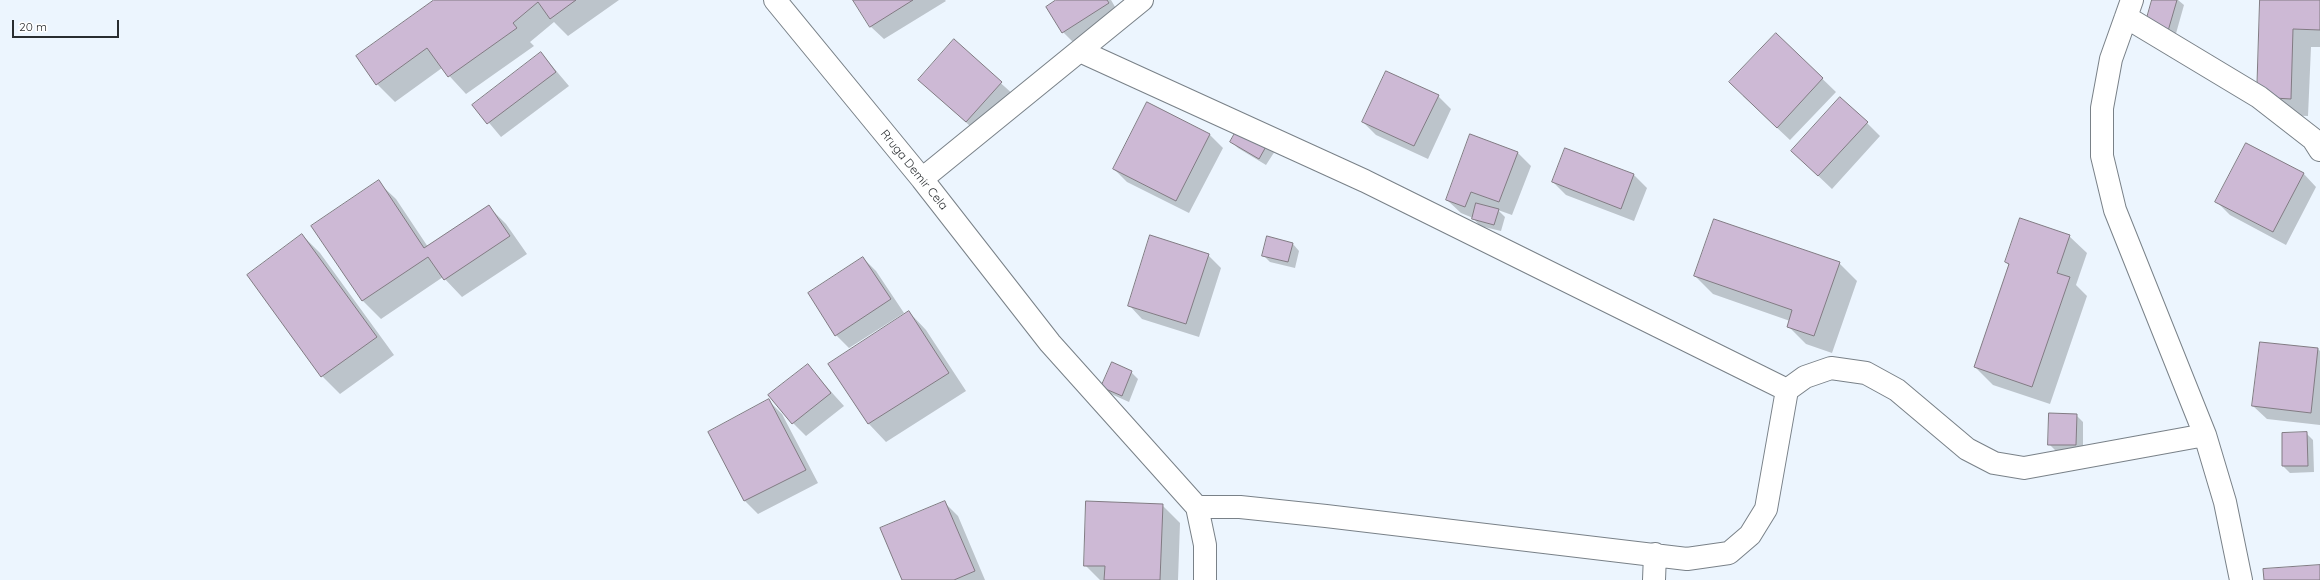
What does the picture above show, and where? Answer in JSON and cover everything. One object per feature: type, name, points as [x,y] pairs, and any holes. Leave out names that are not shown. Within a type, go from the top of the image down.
[{"type":"street","name":"Rruga Demir Cela","points":[[774,0],[922,179],[1050,343],[1197,507]]},
{"type":"street","points":[[922,179],[1142,0]]},
{"type":"street","points":[[2241,580],[2225,502],[2205,435],[2116,210],[2102,156],[2102,108],[2111,59],[2129,9],[2259,97],[2313,139],[2320,150]]},
{"type":"street","points":[[1080,51],[1365,181],[1787,390]]},
{"type":"street","points":[[1205,580],[1205,545],[1197,507],[1240,507],[1310,514],[1687,559],[1729,553],[1750,536],[1766,509],[1787,390],[1805,377],[1831,368],[1866,373],[1897,390],[1967,449],[1994,463],[2024,468],[2205,435]]},
{"type":"street","points":[[1654,580],[1655,554]]},
{"type":"building","points":[[434,0],[576,0],[550,19],[538,2],[513,23],[517,28],[448,77],[427,48],[376,85],[356,56]]},
{"type":"building","points":[[853,0],[913,0],[870,27]]},
{"type":"building","points":[[1056,0],[1107,0],[1109,3],[1062,33],[1046,7]]},
{"type":"building","points":[[2152,0],[2177,0],[2168,31],[2145,25]]},
{"type":"building","points":[[2260,0],[2320,0],[2320,30],[2293,29],[2291,99],[2257,97]]},
{"type":"building","points":[[1776,33],[1823,78],[1777,128],[1729,82]]},
{"type":"building","points":[[954,39],[1002,82],[966,122],[918,80]]},
{"type":"building","points":[[541,52],[556,72],[487,124],[472,105]]},
{"type":"building","points":[[1386,71],[1439,95],[1414,146],[1362,122]]},
{"type":"building","points":[[1840,97],[1868,122],[1818,176],[1791,151]]},
{"type":"building","points":[[1147,102],[1210,134],[1176,201],[1113,169]]},
{"type":"building","points":[[1239,126],[1268,143],[1259,159],[1230,142]]},
{"type":"building","points":[[1470,134],[1518,152],[1499,202],[1471,192],[1465,207],[1446,200]]},
{"type":"building","points":[[2246,143],[2304,173],[2273,232],[2215,202]]},
{"type":"building","points":[[1565,148],[1634,174],[1621,209],[1552,182]]},
{"type":"building","points":[[379,180],[424,248],[489,205],[510,236],[444,280],[428,257],[362,301],[311,226]]},
{"type":"building","points":[[1476,203],[1499,209],[1494,225],[1472,219]]},
{"type":"building","points":[[2020,218],[2070,235],[2057,273],[2070,277],[2032,387],[1974,367],[2009,264],[2005,262]]},
{"type":"building","points":[[1714,219],[1840,262],[1814,336],[1787,327],[1792,310],[1694,276]]},
{"type":"building","points":[[302,234],[377,337],[321,377],[247,275]]},
{"type":"building","points":[[1150,235],[1209,254],[1186,324],[1128,306]]},
{"type":"building","points":[[1267,236],[1293,243],[1288,262],[1262,256]]},
{"type":"building","points":[[863,257],[891,299],[835,336],[808,293]]},
{"type":"building","points":[[909,311],[949,373],[868,424],[828,364]]},
{"type":"building","points":[[2260,342],[2318,348],[2311,413],[2252,406]]},
{"type":"building","points":[[1112,362],[1132,371],[1122,396],[1101,387]]},
{"type":"building","points":[[808,364],[831,393],[792,424],[768,395]]},
{"type":"building","points":[[769,399],[806,470],[744,501],[708,432]]},
{"type":"building","points":[[2049,413],[2077,414],[2076,445],[2048,445]]},
{"type":"building","points":[[2307,432],[2308,466],[2282,466],[2282,433]]},
{"type":"building","points":[[945,501],[975,571],[954,580],[902,580],[880,528]]},
{"type":"building","points":[[1086,501],[1163,504],[1160,580],[1104,580],[1105,566],[1084,566]]},
{"type":"building","points":[[2320,565],[2320,580],[2264,580],[2263,569]]}]
